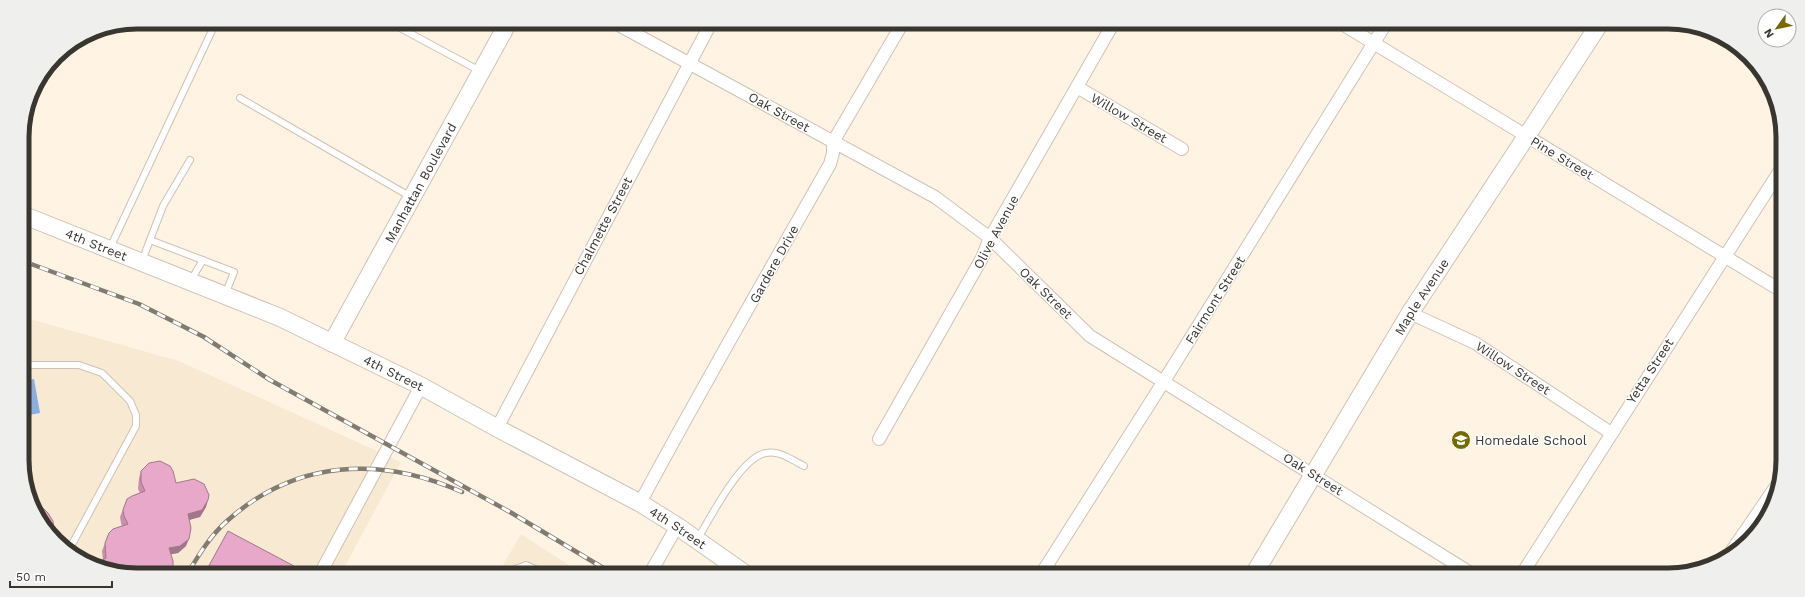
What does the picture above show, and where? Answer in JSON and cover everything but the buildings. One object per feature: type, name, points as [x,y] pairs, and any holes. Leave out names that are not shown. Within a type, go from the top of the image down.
[{"type":"street","name":"Manhattan Boulevard","points":[[332,343],[505,29]]},
{"type":"street","name":"Oak Street","points":[[625,29],[935,197],[990,238],[1090,336],[1462,568]]},
{"type":"street","name":"Chalmette Street","points":[[497,428],[708,29]]},
{"type":"street","name":"Gardere Drive","points":[[640,503],[680,428],[732,340],[830,164],[833,153],[833,142],[899,29]]},
{"type":"street","name":"Olive Avenue","points":[[879,438],[980,263],[990,238],[1110,29]]},
{"type":"street","name":"Pine Street","points":[[1351,29],[1526,137],[1725,255],[1776,287]]},
{"type":"street","name":"Fairmont Street","points":[[1045,568],[1164,381],[1383,29]]},
{"type":"street","name":"Maple Avenue","points":[[1258,568],[1410,313],[1596,29]]},
{"type":"street","name":"Willow Street","points":[[1077,87],[1182,149]]},
{"type":"street","name":"Yetta Street","points":[[1526,568],[1776,177]]},
{"type":"street","name":"4th Street","points":[[29,217],[279,317],[421,386],[497,428],[640,503],[677,526],[738,568]]},
{"type":"street","name":"Willow Street","points":[[1410,313],[1475,342],[1611,433]]},
{"type":"street","points":[[324,568],[421,386]]},
{"type":"street","points":[[1738,542],[1770,496]]},
{"type":"street","points":[[653,568],[677,526]]},
{"type":"lane","points":[[109,250],[213,29]]},
{"type":"lane","points":[[402,29],[481,72]]},
{"type":"lane","points":[[240,98],[412,198]]},
{"type":"lane","points":[[141,262],[164,206],[190,160]]},
{"type":"lane","points":[[150,240],[234,272],[225,295]]},
{"type":"lane","points":[[190,281],[203,260]]},
{"type":"lane","points":[[29,365],[79,365],[102,373],[130,401],[136,415],[136,426],[71,546]]},
{"type":"lane","points":[[697,540],[744,466],[754,459],[766,453],[778,453],[804,466]]},
{"type":"lane","points":[[518,568],[526,565],[533,568]]},
{"type":"shaded area","points":[[29,319],[179,361],[401,462],[344,568],[137,568],[123,567],[96,560],[71,546],[51,526],[40,508],[31,481],[29,467]]},
{"type":"shaded area","points":[[521,534],[574,568],[501,568]]},
{"type":"water","points":[[34,379],[40,413],[29,415],[29,380]]},
{"type":"railway","points":[[29,263],[139,304],[204,337],[270,380],[510,512],[603,568]]},
{"type":"railway","points":[[191,568],[211,538],[227,521],[254,500],[281,485],[310,475],[340,470],[370,469],[401,473],[431,480],[462,492]]},
{"type":"place","name":"Homedale School","points":[[1461,440]]}]
